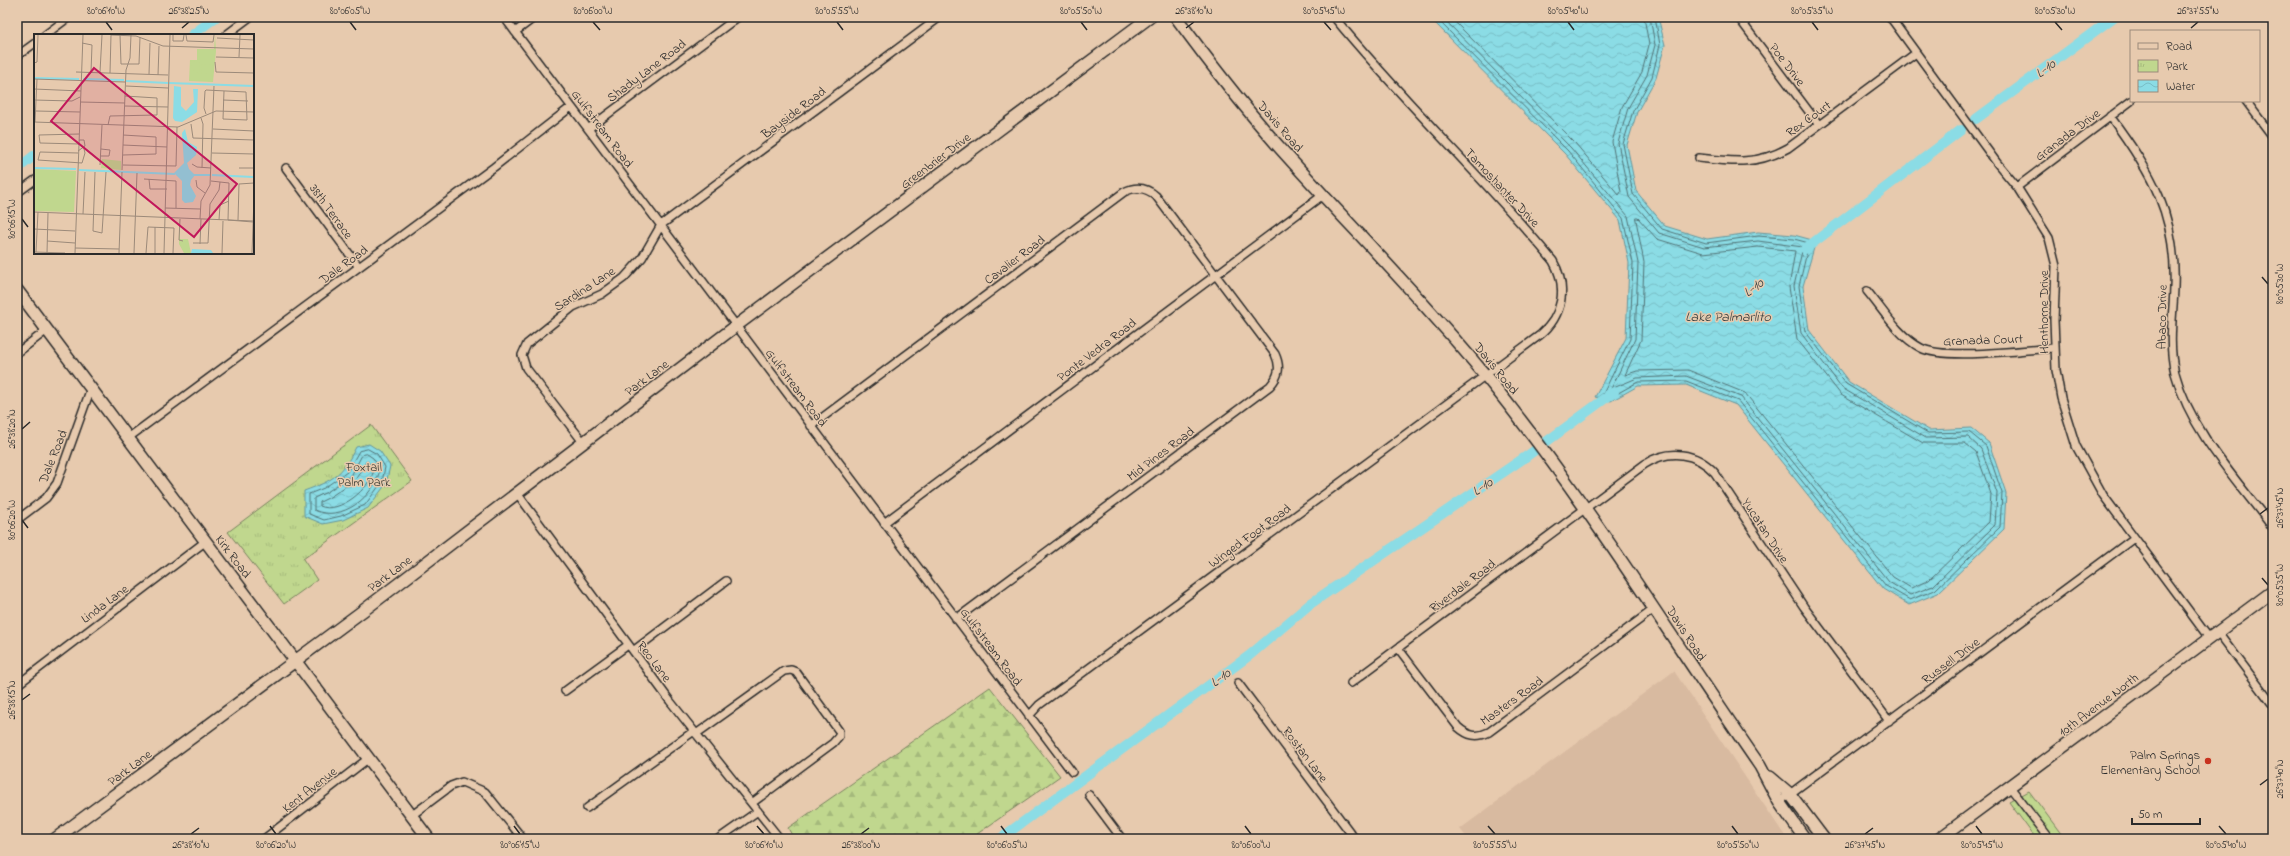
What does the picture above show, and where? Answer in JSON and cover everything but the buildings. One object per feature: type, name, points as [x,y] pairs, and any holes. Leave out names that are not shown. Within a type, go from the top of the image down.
[{"type":"street","points":[[46,34],[69,17]]},
{"type":"street","points":[[227,34],[250,17]]},
{"type":"street","name":"Gulfstream Road","points":[[504,17],[1072,772]]},
{"type":"street","points":[[515,32],[535,17]]},
{"type":"street","name":"Shady Lane Road","points":[[588,129],[738,17]]},
{"type":"street","name":"Bayside Road","points":[[661,226],[940,17]]},
{"type":"street","name":"Greenbrier Drive","points":[[736,326],[1150,17]]},
{"type":"street","name":"Davis Road","points":[[1176,17],[1231,89],[1323,195],[1396,271],[1486,376],[1546,452],[1586,508],[1760,766],[1779,802],[1805,839]]},
{"type":"street","name":"Tamoshanter Drive","points":[[1334,17],[1388,80],[1539,244],[1557,267],[1561,280],[1562,293],[1560,307],[1554,320],[1540,335],[1486,376]]},
{"type":"street","name":"Poe Drive","points":[[1738,17],[1819,125]]},
{"type":"street","name":"Henthorne Drive","points":[[1890,17],[1997,163],[2017,187],[2042,225],[2053,252],[2057,281],[2054,348],[2061,398],[2076,446],[2103,495],[2134,538],[2213,635],[2273,705]]},
{"type":"street","points":[[17,56],[34,44]]},
{"type":"street","name":"Rex Court","points":[[1699,158],[1735,162],[1763,159],[1788,148],[1916,53]]},
{"type":"street","name":"Granada Drive","points":[[2017,187],[2130,102]]},
{"type":"street","points":[[2247,102],[2273,137]]},
{"type":"street","name":"Dale Road","points":[[128,438],[572,107]]},
{"type":"street","name":"Abaco Drive","points":[[2110,116],[2146,168],[2164,210],[2170,234],[2174,266],[2170,335],[2171,350],[2181,392],[2201,431],[2273,528]]},
{"type":"street","name":"38th Terrace","points":[[286,168],[359,267]]},
{"type":"street","points":[[17,193],[34,181]]},
{"type":"street","name":"Cavalier Road","points":[[811,426],[1130,189],[1144,189],[1156,196],[1215,275]]},
{"type":"street","name":"Ponte Vedra Road","points":[[884,522],[1323,195]]},
{"type":"street","name":"Sardina Lane","points":[[583,442],[526,368],[523,362],[524,349],[527,344],[573,307],[602,294],[624,278],[642,258],[661,226]]},
{"type":"street","name":"Mid Pines Road","points":[[956,619],[1274,381],[1279,368],[1275,354],[1215,275]]},
{"type":"street","name":"Kirk Road","points":[[17,290],[429,839]]},
{"type":"street","name":"Granada Court","points":[[1867,290],[1909,340],[1932,352],[1964,353],[2054,348]]},
{"type":"street","name":"Park Lane","points":[[56,839],[517,493],[736,326]]},
{"type":"street","points":[[17,353],[47,330]]},
{"type":"street","name":"Winged Foot Road","points":[[1029,716],[1039,705],[1486,376]]},
{"type":"street","name":"Dale Road","points":[[17,520],[46,498],[57,483],[91,388]]},
{"type":"street","name":"Yucatan Drive","points":[[1586,508],[1645,464],[1657,457],[1669,454],[1682,454],[1695,458],[1706,464],[1715,474],[1804,607],[1889,721]]},
{"type":"street","name":"Reo Lane","points":[[517,493],[631,648],[695,732],[780,839]]},
{"type":"street","name":"Riverdale Road","points":[[1351,683],[1586,508]]},
{"type":"street","name":"Russell Drive","points":[[1779,802],[2134,538]]},
{"type":"street","name":"Linda Lane","points":[[17,685],[206,541]]},
{"type":"street","points":[[565,691],[631,648],[726,581]]},
{"type":"street","name":"10th Avenue North","points":[[1939,839],[2273,591]]},
{"type":"street","name":"Masters Road","points":[[1398,648],[1458,727],[1469,735],[1476,736],[1489,732],[1654,609]]},
{"type":"street","points":[[587,808],[784,671],[792,670],[796,672],[839,730],[839,736],[833,743],[752,803]]},
{"type":"street","name":"Rostan Lane","points":[[1238,683],[1355,839]]},
{"type":"street","name":"Kent Avenue","points":[[264,839],[369,758]]},
{"type":"street","name":"Davis Road","points":[[1760,766],[1790,794],[1824,839]]},
{"type":"street","points":[[412,816],[451,786],[462,782],[476,787],[490,798],[523,839]]},
{"type":"street","points":[[2010,787],[2050,839]]},
{"type":"street","points":[[1089,795],[1122,839]]},
{"type":"street","points":[[718,839],[758,811]]},
{"type":"shaded area","points":[[1674,671],[1787,839],[1468,839],[1460,829]]},
{"type":"green space","name":"Foxtail Palm Park","points":[[371,425],[412,481],[303,559],[317,580],[284,604],[228,532]]},
{"type":"green space","points":[[990,687],[1060,776],[970,839],[794,839],[788,828]]},
{"type":"green space","points":[[2029,791],[2065,839],[2036,839],[2009,802]]},
{"type":"water","name":"Lake Palmarlito","points":[[1429,17],[1658,17],[1665,45],[1656,78],[1637,112],[1627,145],[1636,191],[1665,226],[1707,239],[1758,232],[1794,235],[1816,241],[1803,286],[1809,330],[1849,382],[1929,430],[1971,428],[1989,443],[2006,493],[2004,529],[1938,593],[1909,605],[1883,589],[1736,405],[1686,385],[1638,386],[1611,401],[1595,397],[1626,338],[1629,263],[1620,220],[1565,154]]},
{"type":"water","points":[[369,444],[380,451],[390,466],[386,484],[368,508],[343,520],[323,524],[304,516],[304,491],[330,480],[346,464],[356,447]]},
{"type":"waterway","points":[[193,34],[216,17]]},
{"type":"waterway","name":"L-10","points":[[1976,119],[2114,17]]},
{"type":"waterway","name":"L-10","points":[[1805,249],[1961,130]]},
{"type":"waterway","points":[[17,169],[34,156]]},
{"type":"waterway","name":"L-10","points":[[1000,839],[1250,655],[1310,604],[1527,456],[1614,392]]},
{"type":"place","name":"Palm Springs Elementary School","points":[[2208,761]]}]
